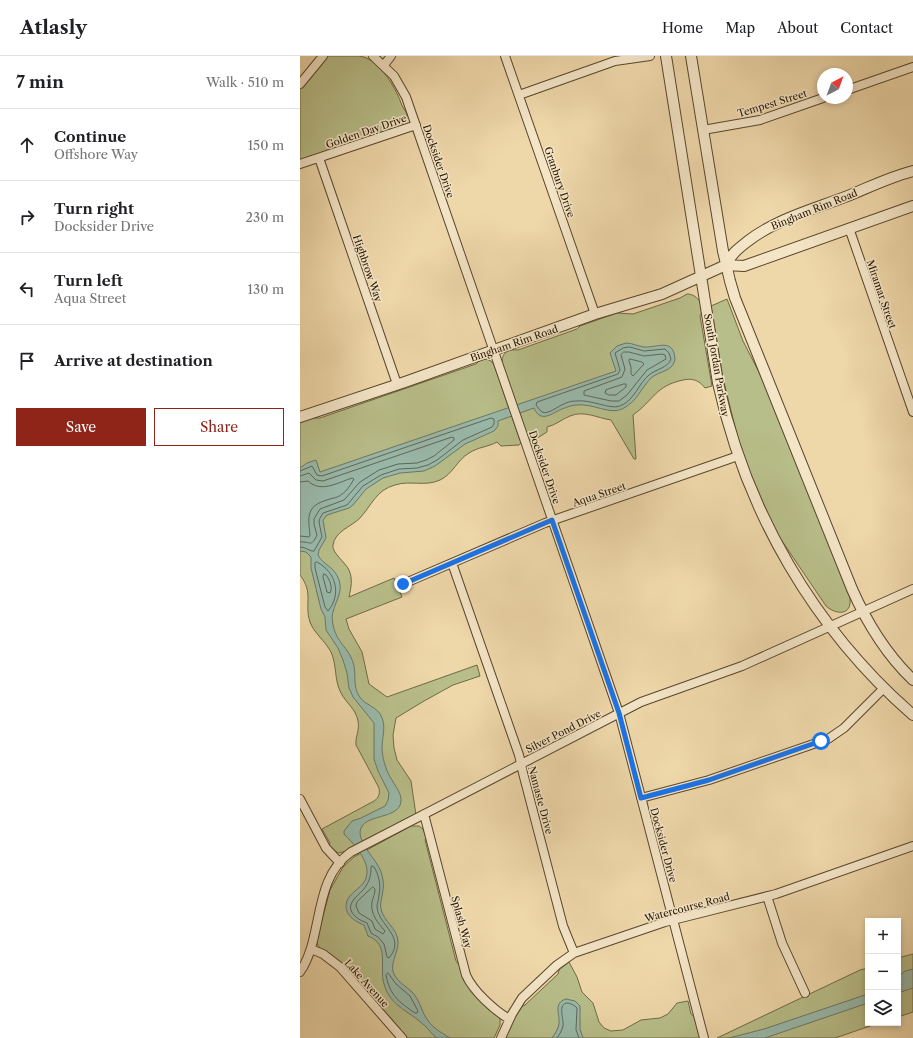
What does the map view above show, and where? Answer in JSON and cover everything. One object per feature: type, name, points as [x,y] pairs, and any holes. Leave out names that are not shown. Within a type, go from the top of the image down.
[{"type":"street","points":[[300,84],[323,56]]},
{"type":"street","name":"Docksider Drive","points":[[374,56],[394,76],[403,90],[619,713],[704,1038]]},
{"type":"street","points":[[384,65],[391,56]]},
{"type":"street","name":"Granbury Drive","points":[[505,56],[595,314]]},
{"type":"street","points":[[519,95],[615,61],[650,56]]},
{"type":"street","name":"South Jordan Parkway","points":[[666,56],[718,384],[726,419],[738,456],[758,508],[773,536],[816,607],[852,654],[884,688],[913,715]]},
{"type":"street","points":[[691,56],[726,265],[738,306],[862,612],[882,643],[913,680]]},
{"type":"street","points":[[853,88],[913,67]]},
{"type":"street","name":"Tempest Street","points":[[703,130],[760,120],[817,100]]},
{"type":"street","name":"Golden Day Drive","points":[[300,164],[416,125]]},
{"type":"street","name":"Highbrow Way","points":[[319,158],[397,384]]},
{"type":"street","name":"Bingham Rim Road","points":[[726,265],[738,248],[773,224],[855,193],[884,179],[913,170]]},
{"type":"street","name":"Bingham Rim Road","points":[[300,417],[595,314],[662,294],[726,265],[744,266],[913,206]]},
{"type":"street","name":"Miramar Street","points":[[849,228],[913,412]]},
{"type":"street","name":"Aqua Street","points":[[403,584],[552,520],[738,456]]},
{"type":"street","name":"Namaste Drive","points":[[452,563],[519,755],[563,926],[574,953]]},
{"type":"street","name":"Silver Pond Drive","points":[[300,972],[311,949],[326,889],[333,873],[351,852],[619,713],[664,693],[742,666],[913,589]]},
{"type":"street","points":[[641,798],[709,780],[828,739],[844,728],[884,688]]},
{"type":"street","points":[[300,799],[326,848],[340,863]]},
{"type":"street","name":"Splash Way","points":[[424,814],[466,975],[470,983],[491,1005],[509,1019]]},
{"type":"street","name":"Watercourse Road","points":[[501,1038],[518,1003],[557,965],[574,953],[673,920],[767,896],[913,846]]},
{"type":"street","points":[[767,896],[782,943],[805,993]]},
{"type":"street","name":"Lake Avenue","points":[[311,949],[323,954],[340,967],[399,1035]]},
{"type":"street","points":[[390,1038],[399,1035]]},
{"type":"green space","points":[[327,56],[359,56],[373,62],[385,74],[395,89],[406,112],[407,119],[402,126],[300,161],[300,88]]},
{"type":"green space","points":[[687,294],[695,296],[701,305],[702,312],[700,316],[712,386],[705,388],[698,381],[689,379],[674,383],[660,390],[633,415],[636,459],[634,459],[611,420],[585,414],[575,414],[567,417],[547,427],[547,432],[531,442],[528,441],[502,362],[503,356],[507,352],[518,350],[617,313],[633,314],[680,298]]},
{"type":"green space","points":[[727,299],[743,341],[768,390],[850,598],[850,604],[846,611],[834,611],[826,606],[776,532],[750,473],[738,439],[723,378],[711,306]]},
{"type":"green space","points":[[486,359],[491,361],[494,365],[521,443],[519,445],[501,446],[497,442],[472,451],[461,459],[452,471],[440,480],[429,483],[406,483],[395,485],[383,490],[360,518],[340,533],[334,540],[334,551],[350,573],[351,584],[349,597],[394,578],[402,597],[346,619],[349,629],[362,652],[369,684],[387,697],[477,665],[480,676],[453,685],[396,718],[393,735],[394,748],[397,760],[411,781],[416,815],[347,851],[338,853],[329,846],[330,843],[322,829],[376,800],[379,790],[356,745],[358,727],[357,717],[343,697],[339,688],[331,652],[314,630],[308,616],[307,587],[300,575],[300,422],[313,418],[320,418],[476,364],[480,360]]},
{"type":"green space","points":[[411,826],[419,826],[423,829],[426,838],[425,840],[456,961],[500,1018],[500,1025],[494,1038],[408,1038],[345,966],[321,949],[317,944],[330,890],[343,867],[354,857]]},
{"type":"green space","points":[[913,954],[913,1012],[901,1016],[901,990],[901,957]]},
{"type":"green space","points":[[569,962],[577,977],[582,992],[593,1003],[599,1022],[604,1028],[611,1031],[623,1030],[641,1020],[660,1018],[668,1014],[677,1003],[688,1001],[691,1014],[695,1017],[700,1038],[505,1038],[513,1019],[519,1010]]},
{"type":"green space","points":[[865,969],[865,1026],[870,1026],[835,1038],[717,1038]]},
{"type":"water","points":[[626,343],[644,347],[668,346],[672,348],[675,360],[671,367],[651,378],[635,399],[622,409],[612,411],[583,405],[575,405],[562,409],[551,415],[543,416],[537,413],[534,408],[498,421],[498,426],[494,431],[465,444],[435,466],[424,471],[400,473],[383,478],[366,489],[349,508],[327,515],[323,520],[326,538],[319,550],[318,555],[335,572],[340,584],[340,592],[332,614],[335,632],[353,661],[356,688],[359,696],[375,708],[382,718],[384,725],[382,748],[383,758],[387,772],[399,791],[401,798],[400,805],[396,810],[365,823],[361,828],[361,838],[381,871],[383,878],[383,892],[381,909],[397,936],[398,945],[393,963],[393,972],[399,981],[414,995],[430,1023],[450,1038],[437,1038],[424,1025],[401,1008],[391,998],[384,984],[382,957],[379,944],[368,936],[364,925],[349,915],[346,907],[349,897],[365,881],[367,868],[363,857],[344,834],[344,831],[352,821],[385,806],[389,793],[374,759],[374,723],[353,697],[349,688],[343,660],[338,648],[326,630],[325,617],[321,609],[311,568],[311,557],[306,552],[300,551],[300,468],[307,463],[316,460],[320,472],[616,371],[610,353],[617,346]]},
{"type":"water","points":[[913,969],[913,988],[901,992],[901,974],[905,971]]},
{"type":"water","points":[[865,995],[865,1004],[765,1038],[729,1038],[764,1029]]},
{"type":"water","points":[[566,999],[575,1001],[580,1006],[580,1029],[583,1038],[552,1038],[559,1024],[558,1006]]},
{"type":"route","points":[[403,584],[552,520],[619,713],[641,798],[709,780],[821,741]]}]
